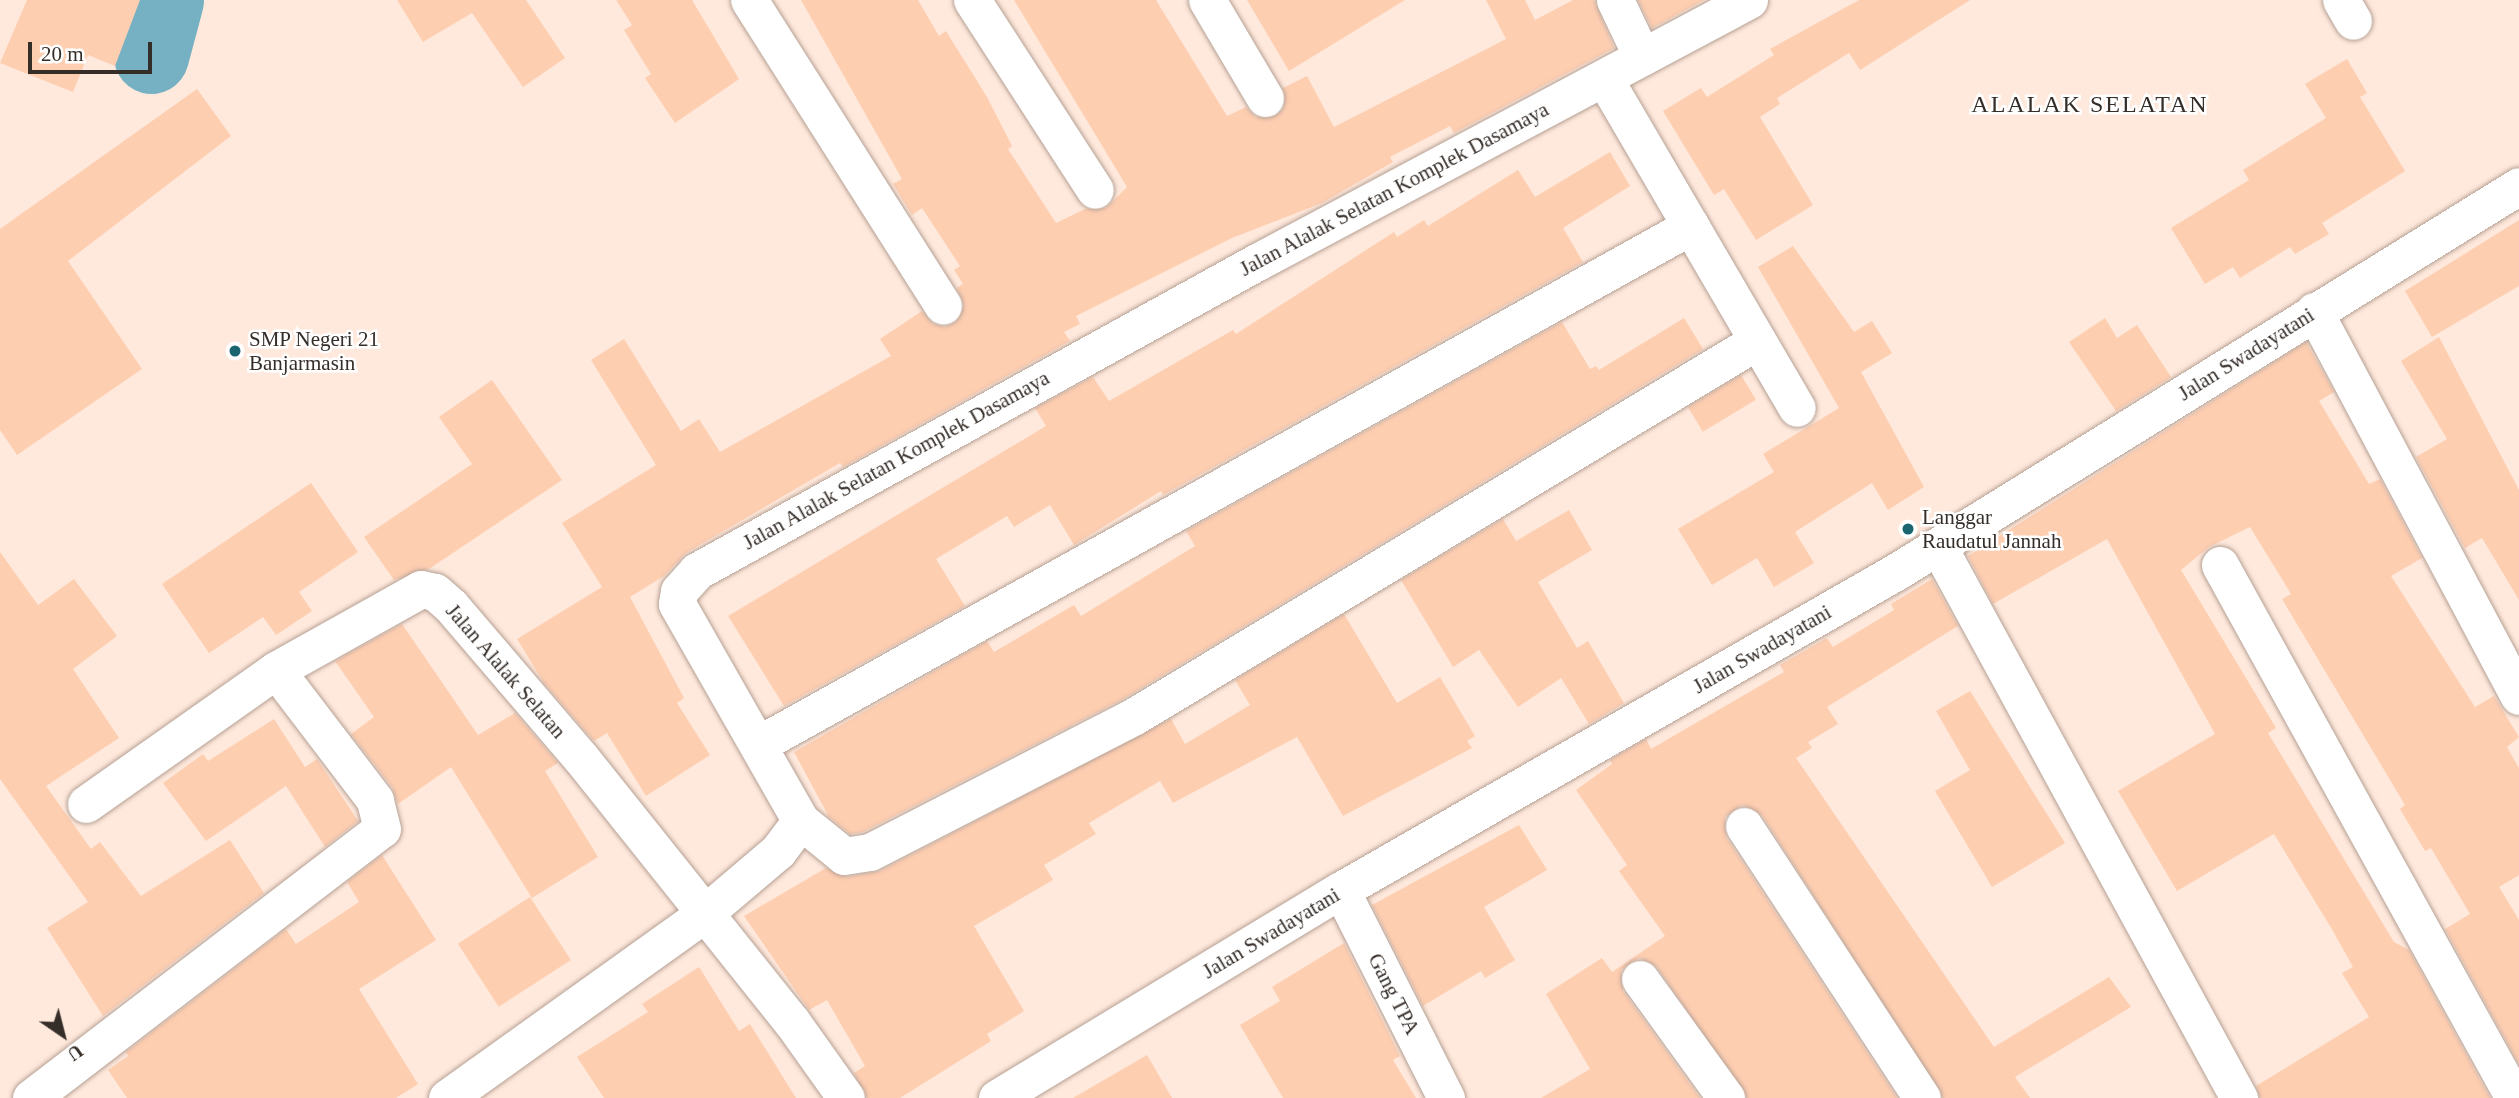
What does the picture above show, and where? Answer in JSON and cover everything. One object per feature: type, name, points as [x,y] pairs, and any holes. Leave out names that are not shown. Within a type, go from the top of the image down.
[{"type":"street","points":[[749,0],[943,306]]},
{"type":"street","points":[[972,0],[1095,190]]},
{"type":"street","points":[[1207,0],[1265,98]]},
{"type":"street","points":[[1615,0],[1642,57]]},
{"type":"street","name":"Jalan Alalak Selatan Komplek Dasamaya","points":[[801,821],[760,744],[677,604],[679,591],[697,570],[1749,0]]},
{"type":"street","points":[[1604,78],[1797,408]]},
{"type":"street","name":"Jalan Swadayatani","points":[[997,1098],[1342,890],[1938,546],[2519,186]]},
{"type":"street","points":[[760,744],[1691,226]]},
{"type":"street","points":[[2314,311],[2519,695]]},
{"type":"street","points":[[447,1098],[705,913],[778,851],[801,821],[844,856],[870,852],[1133,716],[1757,341]]},
{"type":"street","points":[[1938,546],[2239,1098]]},
{"type":"street","points":[[2220,565],[2514,1098]]},
{"type":"street","name":"Jalan Alalak Selatan","points":[[86,804],[276,670],[400,599],[421,589],[435,592],[705,913],[846,1098]]},
{"type":"street","points":[[31,1098],[382,829],[375,800],[276,670]]},
{"type":"street","points":[[1744,826],[1922,1098]]},
{"type":"street","name":"Gang TPA","points":[[1342,890],[1446,1098]]},
{"type":"street","points":[[1640,979],[1726,1098]]},
{"type":"building","points":[[27,0],[140,0],[115,66],[88,55],[73,92],[0,63]]},
{"type":"building","points":[[397,0],[526,0],[565,58],[523,87],[472,13],[423,42]]},
{"type":"building","points":[[616,0],[692,0],[739,79],[675,123],[645,78],[651,74],[624,30],[632,25]]},
{"type":"building","points":[[801,0],[918,0],[939,36],[946,31],[987,97],[1012,146],[1008,149],[1056,223],[1085,209],[1106,208],[1127,187],[1014,0],[1156,0],[1227,116],[1246,107],[1255,117],[1275,116],[1284,108],[1283,88],[1307,76],[1334,127],[1506,39],[1486,0],[1525,0],[1535,20],[1573,0],[1594,0],[1614,48],[1454,133],[1450,126],[1390,157],[1393,162],[1322,203],[1232,238],[1076,316],[1080,324],[1064,332],[1070,341],[843,467],[840,463],[686,553],[664,576],[630,597],[684,698],[677,703],[710,755],[646,796],[607,733],[594,741],[544,683],[517,639],[602,587],[562,523],[656,465],[591,360],[624,339],[681,431],[699,419],[720,452],[891,356],[880,339],[922,311],[933,324],[945,327],[955,323],[964,306],[957,288],[963,284],[954,270],[960,266],[922,208],[912,215],[893,184],[902,179]]},
{"type":"building","points":[[1247,0],[1405,0],[1289,71]]},
{"type":"building","points":[[1638,0],[1704,0],[1652,28]]},
{"type":"building","points":[[1859,0],[1970,0],[1860,70],[1849,53],[1777,98],[1780,104],[1760,117],[1813,205],[1756,240],[1724,189],[1714,195],[1663,111],[1701,88],[1707,97],[1774,55],[1770,49]]},
{"type":"building","points":[[2347,59],[2367,93],[2360,97],[2405,171],[2322,223],[2329,234],[2295,254],[2290,247],[2240,278],[2233,267],[2205,284],[2171,228],[2249,180],[2243,170],[2326,118],[2305,84]]},
{"type":"building","points":[[197,89],[231,136],[68,261],[142,369],[17,455],[0,430],[0,229]]},
{"type":"building","points":[[1610,152],[1630,186],[1563,228],[1583,262],[1163,495],[1161,491],[1074,545],[1050,505],[1014,527],[1007,516],[936,559],[965,606],[784,706],[728,616],[1046,426],[1035,408],[1093,377],[1109,401],[1233,330],[1236,334],[1394,232],[1397,237],[1424,220],[1428,226],[1518,170],[1535,197]]},
{"type":"building","points":[[2519,220],[2519,286],[2432,337],[2405,291]]},
{"type":"building","points":[[1793,246],[1854,332],[1872,321],[1892,353],[1861,372],[1924,487],[1888,510],[1872,483],[1795,532],[1814,563],[1774,587],[1757,558],[1712,585],[1678,529],[1774,472],[1763,454],[1839,408],[1758,267]]},
{"type":"building","points":[[1684,318],[1703,349],[1123,699],[863,832],[850,834],[829,817],[794,752],[987,641],[994,652],[1074,605],[1081,616],[1195,546],[1186,531],[1562,322],[1590,369],[1596,366],[1599,370]]},
{"type":"building","points":[[2105,318],[2117,338],[2137,325],[2171,377],[2116,411],[2069,342]]},
{"type":"building","points":[[2439,337],[2519,490],[2519,600],[2482,538],[2465,548],[2416,457],[2447,439],[2401,361]]},
{"type":"building","points":[[2306,342],[2334,392],[2319,401],[2369,484],[2380,479],[2422,558],[2391,576],[2475,707],[2494,696],[2519,737],[2507,747],[2519,768],[2519,875],[2499,887],[2519,920],[2519,1064],[2445,929],[2470,914],[2431,848],[2425,851],[2400,809],[2405,805],[2282,599],[2291,594],[2250,527],[2209,547],[2181,570],[2276,728],[2268,733],[2394,942],[2409,950],[2490,1098],[2260,1098],[2256,1086],[2369,1017],[2342,973],[2353,967],[2274,834],[2177,891],[2118,791],[2215,734],[2107,539],[1993,604],[1968,556]]},
{"type":"building","points":[[1741,375],[1756,400],[1703,432],[1688,407]]},
{"type":"building","points":[[492,380],[562,480],[429,569],[394,580],[364,537],[472,464],[439,417]]},
{"type":"building","points":[[311,483],[358,552],[299,592],[312,611],[276,635],[263,617],[209,653],[162,584]]},
{"type":"building","points":[[1569,510],[1592,550],[1538,582],[1577,648],[1588,641],[1624,703],[1589,724],[1561,678],[1518,707],[1479,650],[1453,667],[1401,580],[1503,519],[1516,541]]},
{"type":"building","points":[[0,552],[38,605],[74,579],[117,636],[73,669],[119,738],[46,786],[91,849],[100,842],[141,896],[230,840],[264,893],[103,1016],[47,928],[88,902],[0,779]]},
{"type":"building","points":[[1932,579],[1958,626],[1827,707],[1838,724],[1808,742],[1812,748],[1796,758],[1994,1047],[2109,977],[2131,1007],[2015,1077],[2030,1098],[1943,1098],[1762,815],[1742,805],[1725,817],[1726,837],[1897,1098],[1747,1098],[1657,967],[1639,958],[1621,970],[1623,991],[1700,1098],[1541,1098],[1590,1069],[1546,994],[1602,958],[1612,972],[1665,936],[1619,871],[1627,865],[1576,790],[1612,764],[1610,760],[1646,739],[1651,749],[1784,672],[1780,665],[1827,638],[1833,647],[1894,610],[1891,604]]},
{"type":"building","points":[[1344,614],[1397,703],[1440,677],[1475,736],[1467,741],[1472,748],[1343,816],[1297,737],[1173,803],[1160,781],[1089,823],[1096,834],[1044,865],[1053,880],[974,926],[1024,1011],[987,1034],[991,1041],[900,1098],[867,1098],[854,1073],[865,1066],[827,1000],[809,1010],[744,916],[826,868],[847,877],[880,871],[1171,719],[1185,744],[1250,705],[1235,680]]},
{"type":"building","points":[[402,624],[478,735],[515,713],[558,763],[545,771],[598,857],[532,898],[451,767],[398,804],[392,787],[351,734],[374,717],[335,661]]},
{"type":"building","points":[[1970,691],[2065,843],[1992,887],[1935,791],[1970,770],[1936,711]]},
{"type":"building","points":[[274,719],[305,767],[317,759],[358,821],[325,847],[286,786],[206,841],[163,783],[203,754],[208,761]]},
{"type":"building","points":[[1519,825],[1547,870],[1484,907],[1515,960],[1485,978],[1481,971],[1423,1006],[1372,905]]},
{"type":"building","points":[[382,855],[436,940],[359,989],[418,1084],[396,1098],[127,1098],[108,1070],[128,1056],[126,1052],[286,929],[296,944],[359,902],[347,882]]},
{"type":"building","points":[[530,897],[571,960],[499,1007],[458,944]]},
{"type":"building","points":[[1344,943],[1400,1056],[1393,1060],[1416,1098],[1283,1098],[1240,1025],[1280,1001],[1272,987]]},
{"type":"building","points":[[699,967],[739,1031],[750,1024],[796,1098],[604,1098],[577,1057],[648,1012],[642,1004]]},
{"type":"building","points":[[1147,1055],[1172,1098],[1073,1098]]},
{"type":"waterway","points":[[151,56],[166,0]]},
{"type":"place","name":"SMP Negeri 21 Banjarmasin","points":[[235,351]]},
{"type":"place","name":"Langgar Raudatul Jannah","points":[[1908,529]]},
{"type":"district","name":"ALALAK SELATAN","points":[[2090,105]]}]
